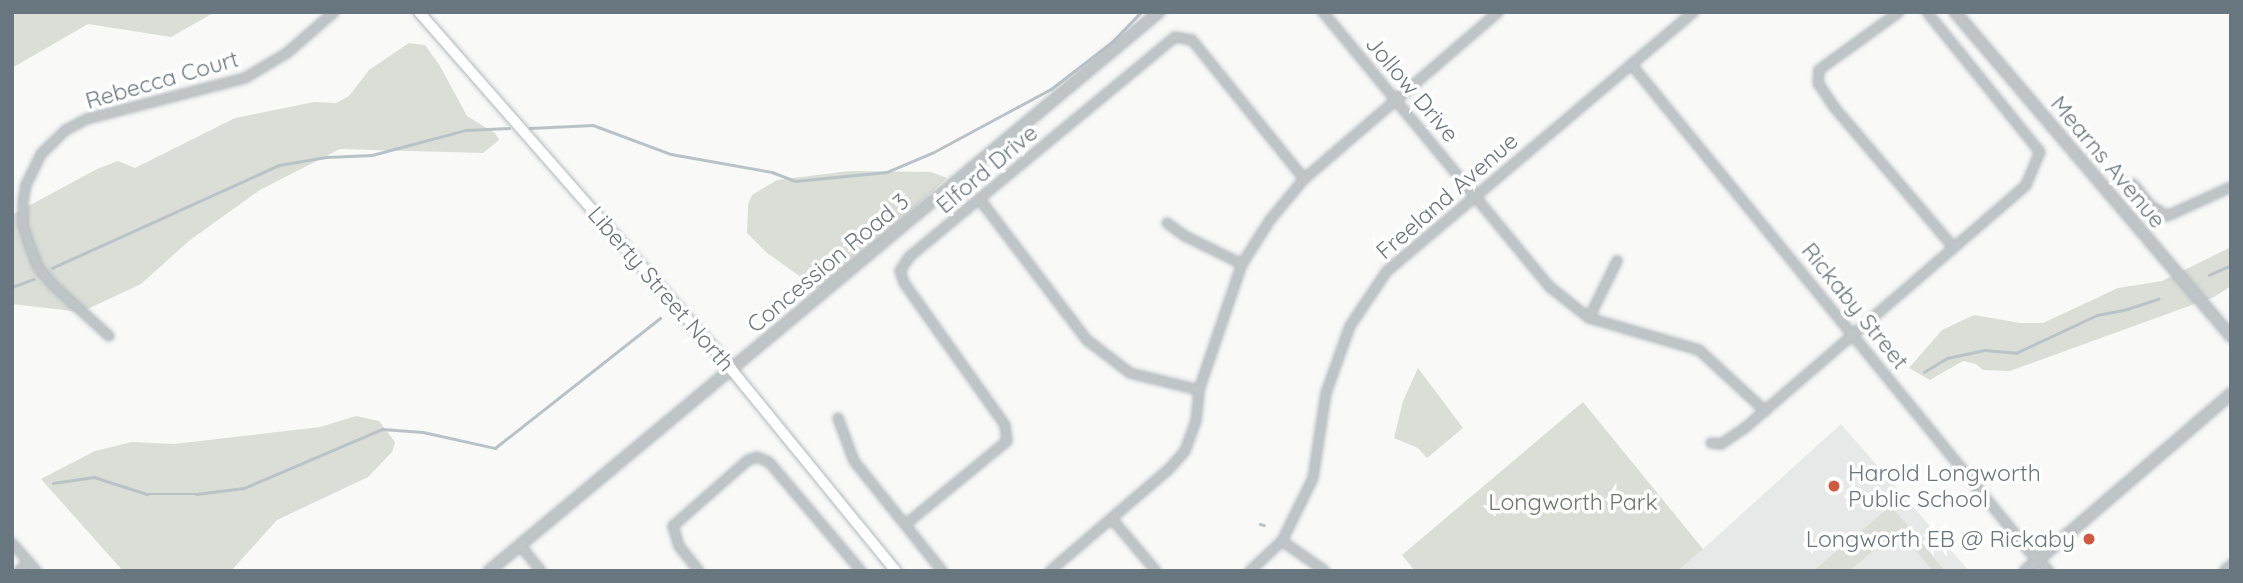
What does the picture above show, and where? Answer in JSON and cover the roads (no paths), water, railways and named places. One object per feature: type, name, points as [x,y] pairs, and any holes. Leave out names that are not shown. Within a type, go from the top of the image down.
[{"type":"main road","name":"Liberty Street North","points":[[419,12],[731,369],[896,571]]},
{"type":"street","name":"Rebecca Court","points":[[109,336],[53,285],[38,267],[29,244],[23,203],[26,185],[41,154],[66,130],[87,119],[207,90],[261,71],[334,12]]},
{"type":"street","name":"Concession Road 3","points":[[489,571],[1159,12]]},
{"type":"street","name":"Jollow Drive","points":[[1323,12],[1550,287],[1589,318],[1699,350],[1765,411]]},
{"type":"street","name":"Freeland Avenue","points":[[1250,571],[1282,541],[1313,478],[1326,393],[1350,326],[1387,271],[1693,12]]},
{"type":"street","points":[[1899,12],[1819,70],[1818,83],[1834,107],[1954,248]]},
{"type":"street","points":[[1711,443],[1721,444],[1765,411],[2026,185],[2040,152],[1927,12]]},
{"type":"street","name":"Mearns Avenue","points":[[1955,12],[2231,336]]},
{"type":"street","points":[[1050,571],[1168,470],[1185,451],[1196,421],[1199,390],[1242,264],[1270,220],[1304,179],[1397,101],[1493,14]]},
{"type":"street","name":"Elford Drive","points":[[906,524],[1007,441],[1005,425],[904,283],[900,271],[909,257],[981,201],[1175,37],[1192,40],[1304,179]]},
{"type":"street","name":"Rickaby Street","points":[[1631,64],[2037,560],[2049,571]]},
{"type":"street","points":[[2133,184],[2150,205],[2167,216],[2231,187]]},
{"type":"street","points":[[981,201],[1087,340],[1130,373],[1199,390]]},
{"type":"street","points":[[1167,223],[1185,236],[1242,264]]},
{"type":"street","points":[[1589,318],[1616,261]]},
{"type":"street","points":[[2025,571],[2231,394]]},
{"type":"street","points":[[838,418],[854,461],[942,571]]},
{"type":"street","points":[[699,571],[679,546],[673,526],[748,460],[757,457],[769,462],[861,571]]},
{"type":"street","points":[[1112,519],[1156,571]]},
{"type":"street","points":[[1282,541],[1325,571]]},
{"type":"street","points":[[12,543],[36,571]]},
{"type":"street","points":[[520,545],[541,571]]},
{"type":"street","points":[[19,571],[29,562]]},
{"type":"street","points":[[2224,571],[2231,565]]},
{"type":"waterway","points":[[530,128],[593,125],[671,154],[772,172],[795,181],[887,172],[932,153],[1051,89],[1112,42],[1141,12]]},
{"type":"waterway","points":[[52,268],[279,165],[327,157],[372,155],[466,130],[509,128]]},
{"type":"waterway","points":[[2209,275],[2231,265]]},
{"type":"waterway","points":[[12,287],[34,279]]},
{"type":"waterway","points":[[1924,372],[1947,358],[1984,350],[2016,353],[2097,315],[2158,299]]},
{"type":"waterway","points":[[53,483],[94,477],[147,494],[196,494],[244,488],[382,429],[423,432],[495,448],[660,318]]},
{"type":"waterway","points":[[1260,524],[1264,525]]},
{"type":"place","name":"Harold Longworth Public School","points":[[1834,486]]},
{"type":"place","name":"Longworth EB @ Rickaby","points":[[2089,539]]},
{"type":"park label","name":"Longworth Park","points":[[1573,502]]}]
